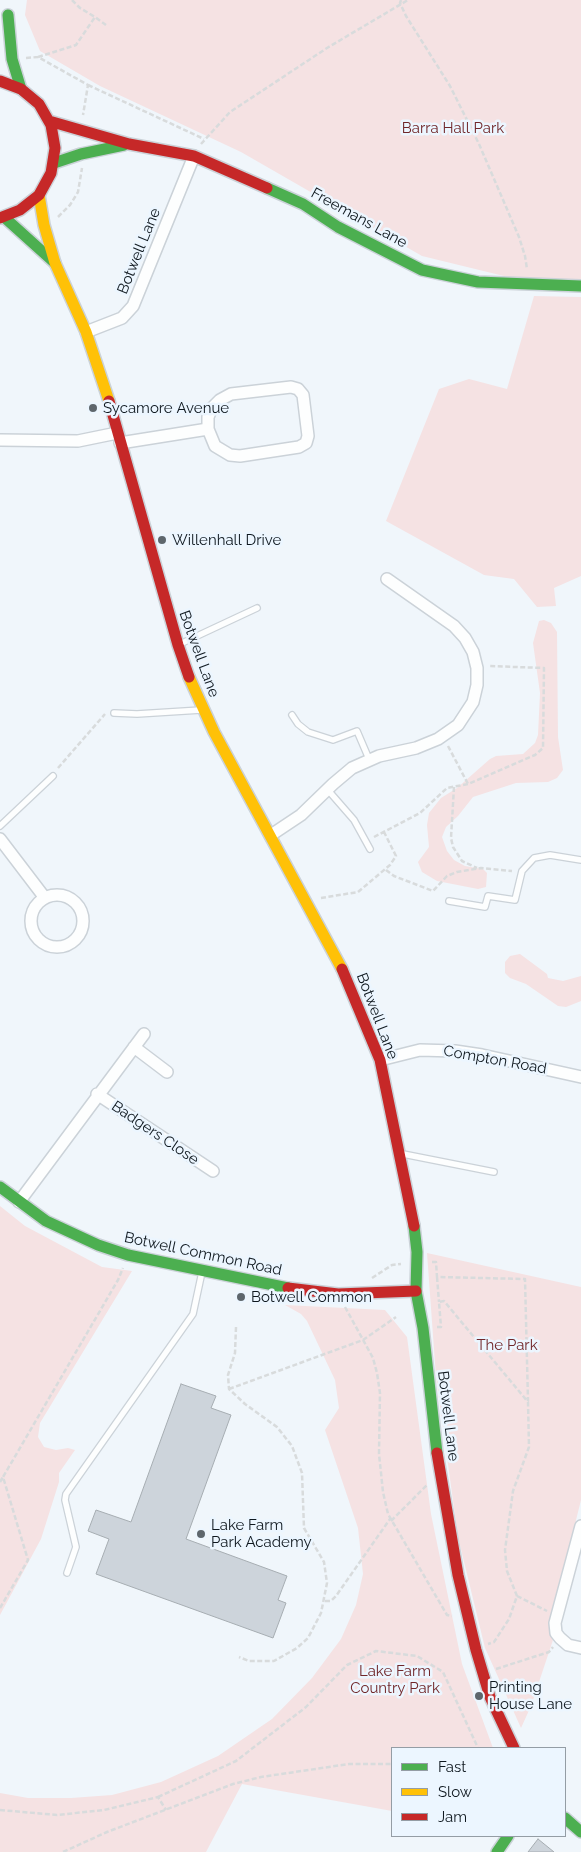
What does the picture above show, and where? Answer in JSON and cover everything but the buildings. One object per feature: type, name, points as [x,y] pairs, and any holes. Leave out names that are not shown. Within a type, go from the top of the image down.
[{"type":"street","points":[[0,30],[11,0]]},
{"type":"street","points":[[4,15],[12,59],[21,89]]},
{"type":"street","points":[[0,81],[21,89],[39,104],[49,121],[54,138],[54,163],[48,181],[39,195],[20,210],[2,218]]},
{"type":"street","name":"Freemans Lane","points":[[49,121],[129,144],[194,156],[303,204],[338,227],[422,270],[478,282],[581,286]]},
{"type":"street","name":"Freemans Lane","points":[[54,163],[81,154],[129,144]]},
{"type":"street","name":"Botwell Lane","points":[[86,332],[122,318],[133,306],[194,156]]},
{"type":"street","name":"Botwell Lane","points":[[39,195],[54,263],[86,332],[119,438],[178,645],[203,710],[350,983],[380,1060],[402,1154],[413,1214],[417,1263],[416,1291],[423,1328],[434,1435],[468,1620],[482,1674],[514,1747]]},
{"type":"street","name":"Botwell Lane","points":[[2,218],[54,263]]},
{"type":"street","points":[[291,387],[298,389],[303,395],[308,436],[306,443],[299,447],[240,456],[230,455],[215,446],[208,429],[208,417],[212,408],[220,400],[231,394],[291,387]]},
{"type":"street","points":[[0,440],[78,441],[208,429]]},
{"type":"street","points":[[272,835],[301,816],[352,768],[368,760],[422,747],[442,737],[458,725],[469,710],[478,685],[477,665],[469,646],[454,626],[387,579]]},
{"type":"street","points":[[0,839],[45,898]]},
{"type":"street","points":[[59,895],[66,896],[78,905],[82,911],[83,926],[81,933],[71,943],[64,946],[52,946],[36,936],[31,925],[32,912],[45,898],[59,895]]},
{"type":"street","name":"Badgers Close","points":[[19,1202],[97,1094],[144,1034]]},
{"type":"street","points":[[134,1047],[167,1072]]},
{"type":"street","name":"Compton Road","points":[[380,1060],[420,1050],[441,1050],[482,1055],[581,1077]]},
{"type":"street","name":"Badgers Close","points":[[97,1094],[213,1171]]},
{"type":"street","name":"Botwell Common Road","points":[[0,1187],[46,1221],[67,1232],[128,1255],[296,1289],[338,1294],[416,1291]]},
{"type":"street","points":[[581,1526],[556,1615],[555,1629],[560,1638],[568,1645],[581,1648]]},
{"type":"street","points":[[566,1819],[581,1832]]},
{"type":"street","points":[[497,1852],[507,1837]]},
{"type":"lane","points":[[178,645],[257,608]]},
{"type":"lane","points":[[114,713],[138,714],[203,710]]},
{"type":"lane","points":[[292,715],[298,724],[308,732],[333,740],[357,731],[368,760]]},
{"type":"lane","points":[[0,826],[53,776]]},
{"type":"lane","points":[[328,789],[354,820],[370,849]]},
{"type":"lane","points":[[449,900],[485,907],[488,896],[515,900],[522,873],[529,861],[540,856],[550,855],[581,860]]},
{"type":"lane","points":[[402,1154],[494,1172]]},
{"type":"lane","points":[[67,1573],[76,1547],[65,1500],[66,1494],[193,1314],[203,1271]]},
{"type":"path","points":[[72,0],[80,8],[106,25]]},
{"type":"path","points":[[194,156],[204,139],[230,112],[327,48],[401,2],[408,0]]},
{"type":"path","points":[[401,2],[450,86],[479,144],[525,256],[527,283]]},
{"type":"path","points":[[38,57],[76,45],[95,17]]},
{"type":"path","points":[[88,85],[204,139]]},
{"type":"path","points":[[366,841],[420,813],[445,789],[468,784],[535,755],[543,748],[545,740],[544,668],[477,665]]},
{"type":"path","points":[[53,776],[56,770],[107,712],[114,713]]},
{"type":"path","points":[[442,737],[468,784]]},
{"type":"path","points":[[454,787],[452,847],[462,861],[478,868]]},
{"type":"path","points":[[307,900],[353,894],[386,870],[396,856],[384,832]]},
{"type":"path","points":[[386,870],[394,876],[433,890],[447,876],[456,872],[478,868],[522,873]]},
{"type":"path","points":[[0,1482],[118,1280],[128,1255]]},
{"type":"path","points":[[372,1293],[372,1276],[392,1265],[436,1262],[441,1326],[423,1328]]},
{"type":"path","points":[[437,1277],[525,1279],[529,1447],[513,1491],[505,1550],[507,1571],[517,1596],[541,1610],[556,1615]]},
{"type":"path","points":[[338,1294],[375,1365],[379,1383],[379,1454],[383,1492],[390,1520],[447,1615],[468,1620]]},
{"type":"path","points":[[439,1302],[444,1301],[528,1402]]},
{"type":"path","points":[[229,1389],[363,1340],[396,1316]]},
{"type":"path","points":[[236,1327],[236,1352],[228,1375],[229,1389],[245,1404],[277,1427],[292,1446],[302,1473],[304,1528],[324,1562],[327,1573],[325,1601],[315,1626],[298,1648],[274,1661],[249,1661],[239,1658]]},
{"type":"path","points":[[0,1608],[28,1560],[3,1477]]},
{"type":"path","points":[[325,1601],[331,1601],[336,1596],[390,1520],[428,1483]]},
{"type":"path","points":[[476,1650],[494,1642],[509,1619],[517,1596]]},
{"type":"path","points":[[482,1674],[549,1652],[560,1638]]},
{"type":"path","points":[[0,1810],[57,1816],[104,1810],[158,1797],[236,1761],[306,1707],[347,1665],[376,1651],[417,1656],[444,1672],[478,1747]]},
{"type":"path","points":[[63,1852],[107,1832],[233,1784],[261,1777],[349,1764],[391,1764]]},
{"type":"path","points":[[158,1797],[166,1810]]},
{"type":"green space","name":"Barra Hall Park","points":[[27,0],[581,0],[581,280],[508,277],[422,256],[241,152],[100,86],[40,51],[25,15]]},
{"type":"green space","points":[[534,296],[581,297],[581,576],[554,588],[556,606],[537,607],[514,579],[484,575],[386,521],[439,389],[469,379],[507,389]]},
{"type":"green space","points":[[544,620],[551,623],[557,632],[558,737],[563,770],[557,778],[548,782],[516,783],[473,797],[458,816],[446,827],[442,837],[447,851],[454,860],[465,866],[483,869],[487,873],[486,887],[478,889],[437,881],[422,872],[418,862],[429,847],[427,825],[429,813],[441,798],[457,788],[490,759],[496,756],[523,754],[535,743],[538,735],[540,693],[533,643],[539,621]]},
{"type":"green space","points":[[520,954],[547,974],[548,978],[563,981],[581,976],[581,1001],[566,1007],[558,1006],[526,984],[510,978],[505,973],[505,962],[510,956]]},
{"type":"green space","points":[[0,1206],[25,1226],[102,1267],[132,1271],[40,1423],[38,1437],[44,1447],[56,1450],[68,1448],[75,1450],[59,1473],[59,1482],[41,1539],[0,1615]]},
{"type":"green space","name":"The Park","points":[[427,1253],[581,1287],[581,1500],[549,1629],[553,1640],[531,1706],[521,1728],[485,1648],[458,1537],[436,1377]]},
{"type":"green space","name":"Lake Farm Country Park","points":[[285,1305],[385,1310],[407,1337],[431,1514],[462,1664],[493,1747],[391,1747],[391,1811],[242,1784],[206,1852],[0,1852],[0,1793],[28,1798],[71,1798],[112,1795],[161,1782],[218,1756],[272,1719],[312,1678],[341,1639],[356,1605],[363,1574],[358,1528],[325,1430],[339,1408],[335,1380],[307,1321],[301,1314]]},
{"type":"traffic: fast","points":[[8,15],[12,59],[21,89]]},
{"type":"traffic: fast","points":[[54,163],[81,154],[124,145]]},
{"type":"traffic: fast","points":[[267,188],[303,204],[338,227],[422,270],[478,282],[581,286]]},
{"type":"traffic: fast","points":[[4,217],[55,263]]},
{"type":"traffic: fast","points":[[0,1187],[46,1221],[98,1245],[128,1255],[288,1288]]},
{"type":"traffic: fast","points":[[414,1226],[417,1252],[416,1291],[423,1328],[437,1453]]},
{"type":"traffic: fast","points":[[566,1819],[581,1832]]},
{"type":"traffic: fast","points":[[497,1852],[507,1837]]},
{"type":"traffic: slow","points":[[39,195],[44,225],[55,263],[86,332],[109,401]]},
{"type":"traffic: slow","points":[[189,677],[214,732],[342,969]]},
{"type":"traffic: jam","points":[[0,81],[21,89],[39,104],[51,125],[55,148],[51,173],[39,195],[20,210],[0,218]]},
{"type":"traffic: jam","points":[[49,121],[129,144],[194,156],[267,188]]},
{"type":"traffic: jam","points":[[109,401],[178,645],[189,677]]},
{"type":"traffic: jam","points":[[342,969],[380,1060],[414,1226]]},
{"type":"traffic: jam","points":[[288,1288],[338,1294],[416,1291]]},
{"type":"traffic: jam","points":[[437,1453],[458,1575],[476,1650],[490,1697],[514,1747]]},
{"type":"place","name":"Sycamore Avenue","points":[[93,408]]},
{"type":"place","name":"Willenhall Drive","points":[[162,540]]},
{"type":"place","name":"Botwell Common","points":[[241,1297]]},
{"type":"place","name":"Lake Farm Park Academy","points":[[201,1534]]},
{"type":"place","name":"Printing House Lane","points":[[479,1696]]}]
